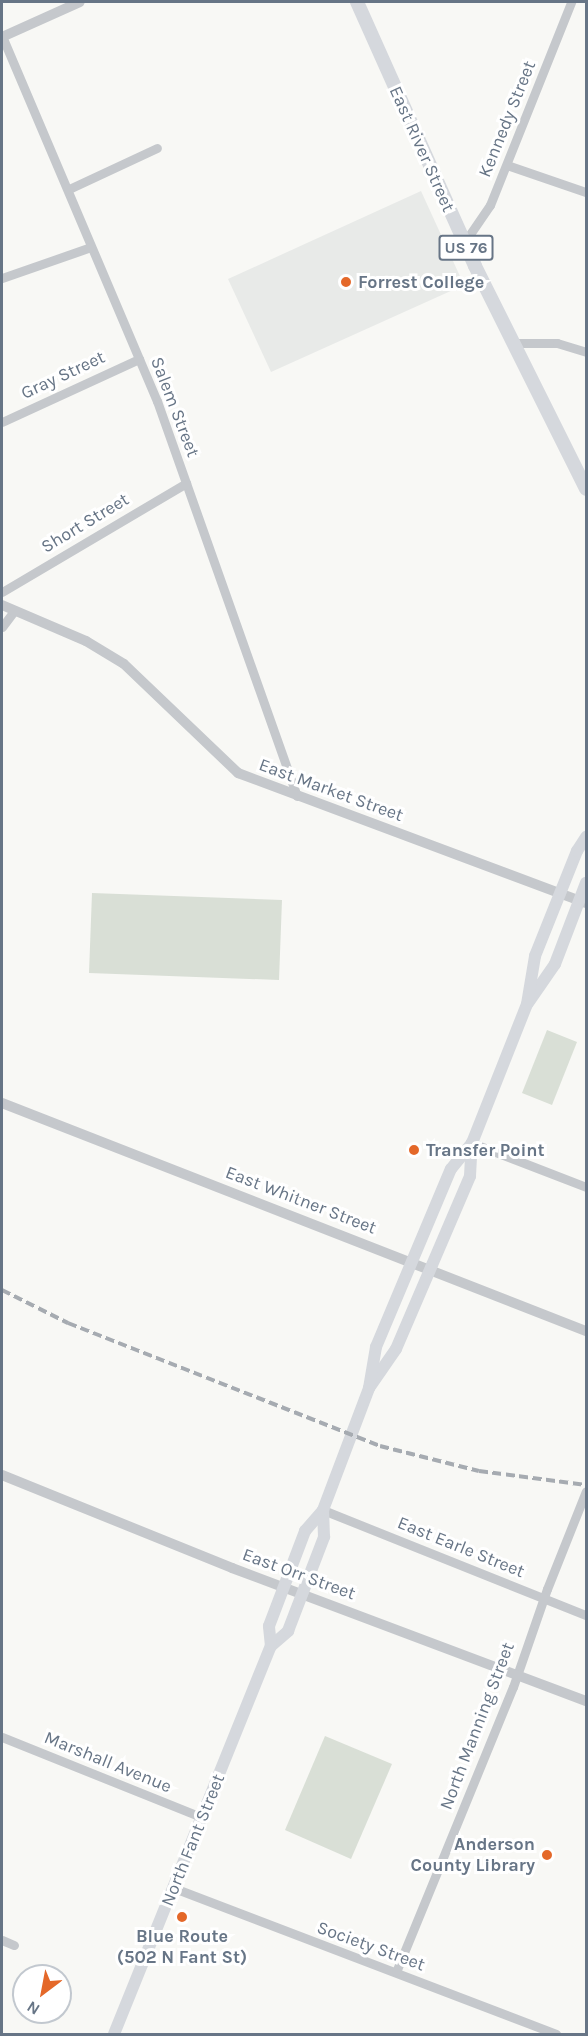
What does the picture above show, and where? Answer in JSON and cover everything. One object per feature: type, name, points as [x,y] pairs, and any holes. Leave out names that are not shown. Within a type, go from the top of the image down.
[{"type":"main road","name":"East River Street","points":[[357,2],[464,243],[511,342],[586,489]]},
{"type":"main road","points":[[472,1143],[527,1004],[536,956],[560,892],[586,837]]},
{"type":"main road","points":[[527,1004],[555,964],[583,902],[586,883]]},
{"type":"main road","name":"North Fant Street","points":[[271,1646],[269,1626],[305,1531],[323,1510],[369,1388],[376,1347],[451,1169],[472,1143]]},
{"type":"main road","name":"North Fant Street","points":[[369,1388],[396,1349],[470,1176],[472,1143]]},
{"type":"main road","name":"North Fant Street","points":[[114,2034],[271,1646],[288,1631],[324,1537],[323,1510]]},
{"type":"street","points":[[2,37],[80,2]]},
{"type":"street","name":"Kennedy Street","points":[[464,243],[490,205],[571,2]]},
{"type":"street","name":"Salem Street","points":[[2,37],[69,189],[139,359],[186,483],[297,796]]},
{"type":"street","points":[[69,189],[157,148]]},
{"type":"street","points":[[507,165],[586,192]]},
{"type":"street","points":[[2,278],[92,247]]},
{"type":"street","points":[[511,342],[557,343],[586,352]]},
{"type":"street","name":"Gray Street","points":[[2,422],[139,359]]},
{"type":"street","name":"Short Street","points":[[2,592],[186,483]]},
{"type":"street","name":"East Market Street","points":[[2,605],[106,652],[140,678],[225,764],[255,781],[583,902]]},
{"type":"street","points":[[2,627],[14,611]]},
{"type":"street","name":"East Whitner Street","points":[[2,1103],[430,1268],[586,1331]]},
{"type":"street","points":[[472,1143],[586,1187]]},
{"type":"street","name":"East Orr Street","points":[[2,1475],[284,1587],[586,1701]]},
{"type":"street","name":"North Manning Street","points":[[396,1972],[516,1674],[543,1598],[586,1491]]},
{"type":"street","name":"East Earle Street","points":[[323,1510],[586,1615]]},
{"type":"street","name":"Marshall Avenue","points":[[2,1737],[203,1818]]},
{"type":"street","name":"Society Street","points":[[174,1888],[556,2034]]},
{"type":"street","points":[[2,1940],[14,1945]]},
{"type":"shaded area","name":"Forrest College","points":[[421,191],[464,285],[271,372],[228,279]]},
{"type":"shaded area","points":[[92,893],[282,900],[279,980],[89,973]]},
{"type":"shaded area","points":[[547,1030],[577,1042],[552,1105],[522,1093]]},
{"type":"shaded area","points":[[325,1736],[392,1764],[351,1859],[285,1830]]},
{"type":"railway","points":[[2,1290],[68,1323],[380,1446],[479,1471],[586,1485]]},
{"type":"place","name":"Forrest College","points":[[346,282]]},
{"type":"place","name":"Transfer Point","points":[[414,1150]]},
{"type":"place","name":"Anderson County Library","points":[[547,1855]]},
{"type":"place","name":"Blue Route (502 N Fant St)","points":[[182,1917]]}]
